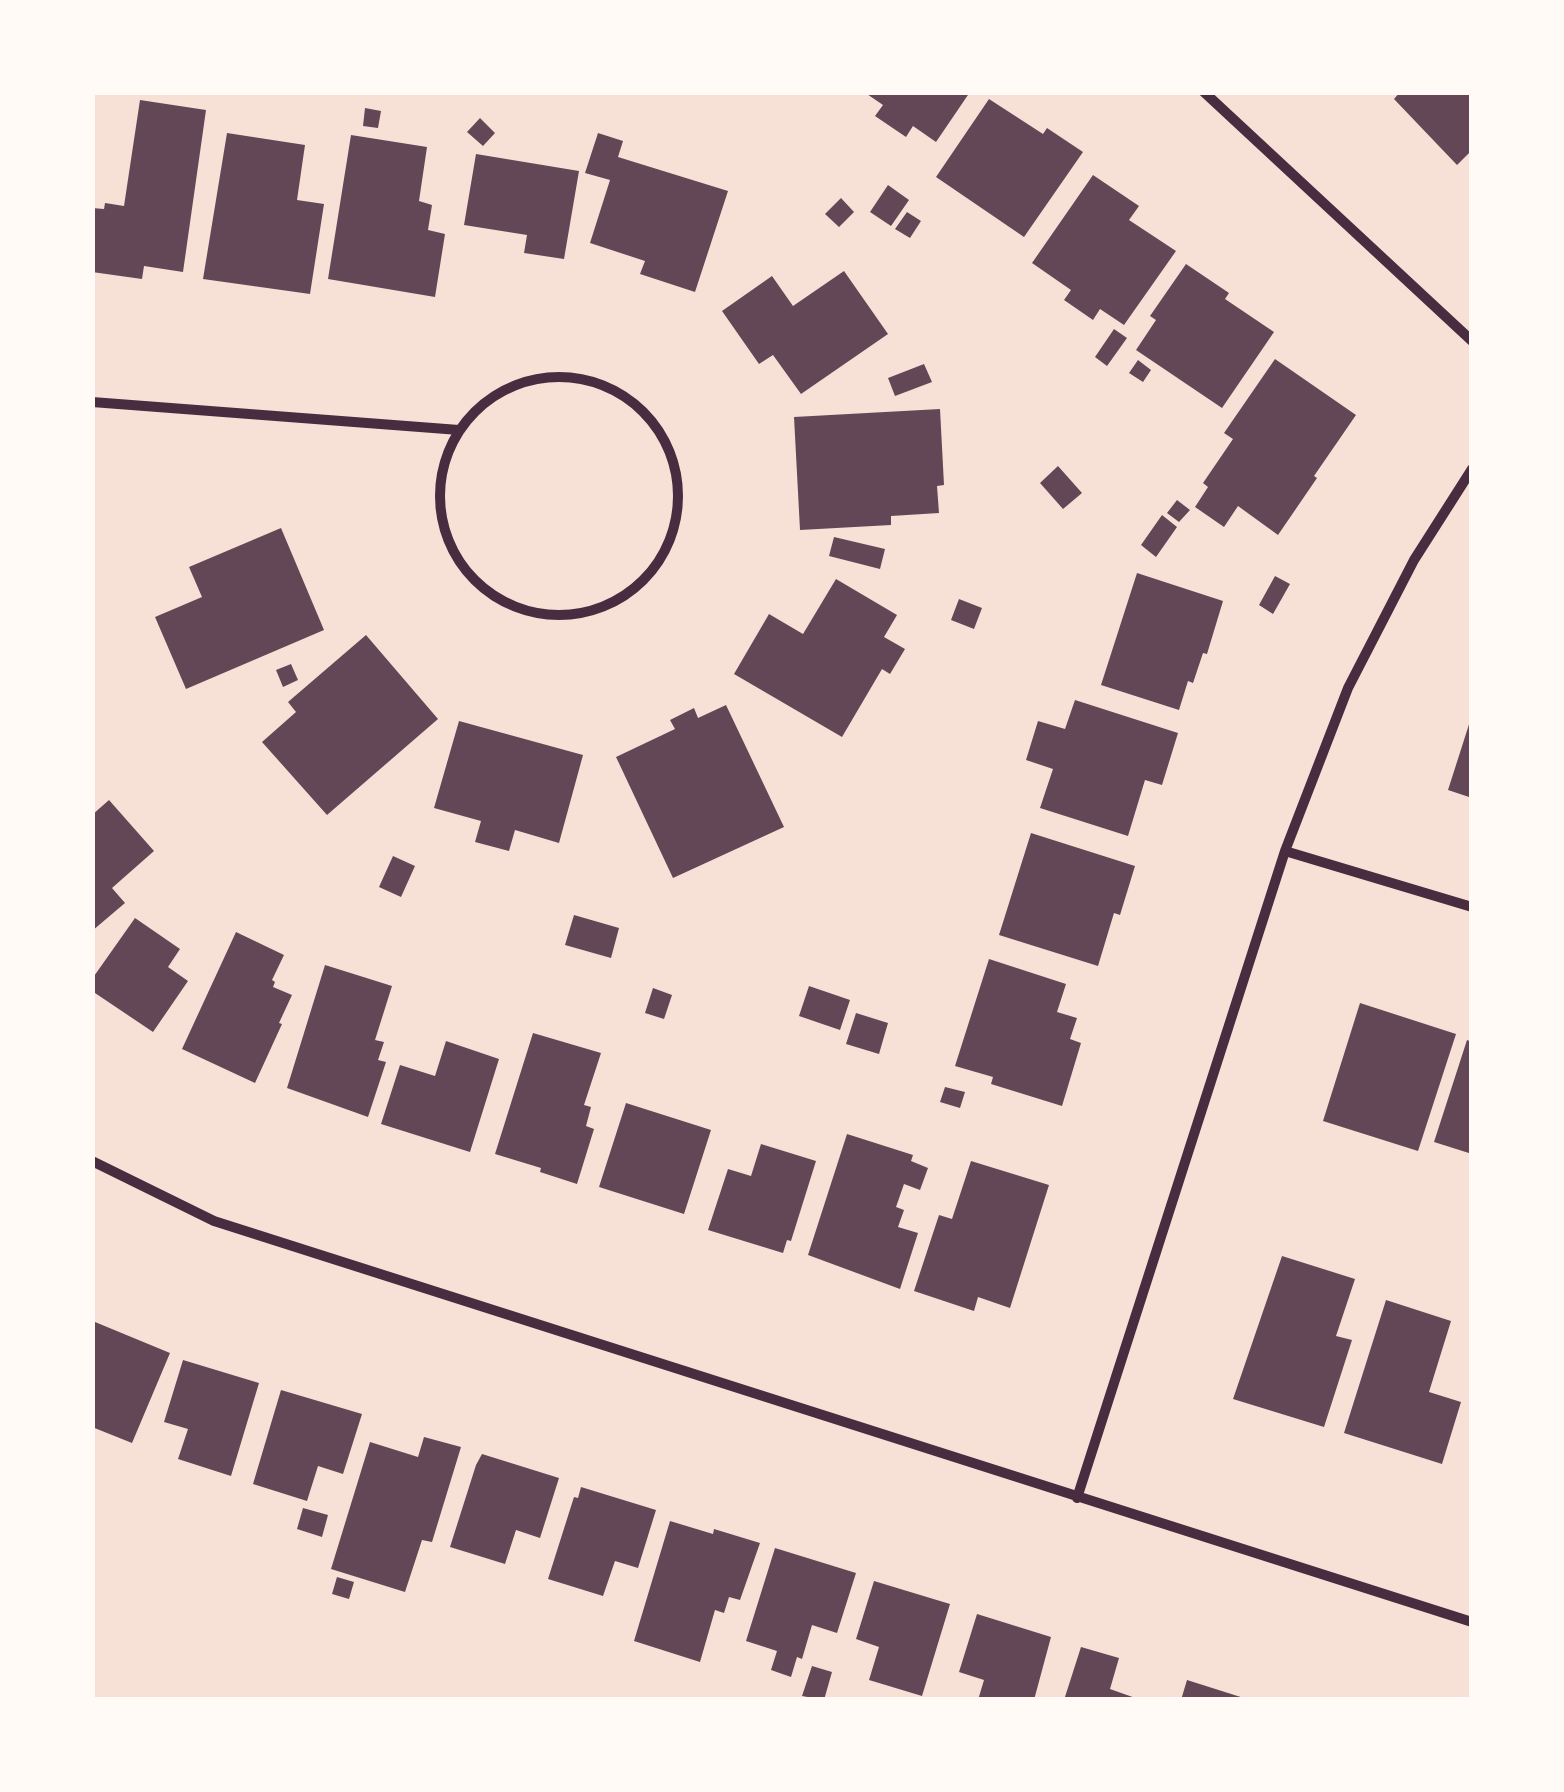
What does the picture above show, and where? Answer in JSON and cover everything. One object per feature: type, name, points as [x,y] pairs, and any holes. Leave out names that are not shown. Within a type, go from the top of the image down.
[{"type":"street","points":[[1204,92],[1472,342]]},
{"type":"street","points":[[566,377],[620,394],[652,420],[674,460],[679,501],[676,524],[659,562],[630,593],[610,605],[570,615],[528,612],[483,588],[455,557],[440,506],[438,492],[448,451],[459,430],[488,400],[525,380],[566,377]]},
{"type":"street","points":[[92,402],[459,430]]},
{"type":"street","points":[[1077,1498],[1286,852],[1348,688],[1414,560],[1472,469]]},
{"type":"street","points":[[1286,852],[1472,907]]},
{"type":"street","points":[[92,1161],[214,1221],[1472,1622]]},
{"type":"building","points":[[864,92],[970,92],[936,142],[913,126],[906,137],[875,116],[883,105]]},
{"type":"building","points":[[1400,92],[1472,92],[1472,150],[1457,165],[1394,99]]},
{"type":"building","points":[[989,99],[1043,134],[1047,128],[1083,152],[1024,237],[936,177]]},
{"type":"building","points":[[140,100],[206,110],[183,272],[144,266],[142,279],[92,272],[92,208],[104,209],[105,203],[124,206]]},
{"type":"building","points":[[365,108],[381,111],[378,128],[363,126]]},
{"type":"building","points":[[480,118],[495,133],[483,146],[467,132]]},
{"type":"building","points":[[227,133],[305,145],[297,200],[324,204],[310,294],[203,279]]},
{"type":"building","points":[[598,133],[623,141],[618,157],[728,191],[695,292],[640,274],[645,261],[590,243],[610,180],[585,173]]},
{"type":"building","points":[[351,135],[427,147],[419,201],[432,205],[428,230],[445,234],[435,297],[328,279]]},
{"type":"building","points":[[476,154],[579,171],[564,259],[524,253],[527,235],[464,225]]},
{"type":"building","points":[[1093,175],[1139,206],[1129,220],[1176,251],[1124,325],[1100,309],[1093,320],[1064,300],[1071,290],[1032,263]]},
{"type":"building","points":[[888,185],[909,200],[891,226],[870,212]]},
{"type":"building","points":[[841,198],[854,212],[839,227],[825,214]]},
{"type":"building","points":[[907,212],[921,221],[910,238],[895,229]]},
{"type":"building","points":[[1186,264],[1229,293],[1225,299],[1274,332],[1222,408],[1136,350],[1156,320],[1150,316]]},
{"type":"building","points":[[844,271],[888,334],[801,394],[773,355],[759,364],[722,311],[772,276],[793,306]]},
{"type":"building","points":[[1114,329],[1127,338],[1107,366],[1095,357]]},
{"type":"building","points":[[1275,359],[1356,415],[1278,535],[1238,506],[1224,527],[1195,507],[1208,487],[1203,483],[1233,439],[1224,433]]},
{"type":"building","points":[[1138,360],[1151,370],[1143,382],[1129,373]]},
{"type":"building","points":[[924,364],[932,382],[895,396],[888,378]]},
{"type":"building","points":[[940,409],[944,485],[937,486],[939,513],[891,516],[891,525],[800,530],[794,417]]},
{"type":"building","points":[[1058,466],[1082,493],[1063,509],[1040,483]]},
{"type":"building","points":[[1177,500],[1190,510],[1179,522],[1167,513]]},
{"type":"building","points":[[1162,515],[1177,527],[1156,557],[1141,545]]},
{"type":"building","points":[[281,528],[324,630],[186,689],[155,617],[202,597],[189,567]]},
{"type":"building","points":[[834,537],[885,549],[880,569],[829,556]]},
{"type":"building","points":[[1137,573],[1223,601],[1207,654],[1203,653],[1193,683],[1188,681],[1179,710],[1101,685]]},
{"type":"building","points":[[1275,576],[1290,584],[1273,614],[1259,605]]},
{"type":"building","points":[[836,579],[897,615],[884,637],[905,649],[890,674],[882,669],[842,737],[734,674],[769,614],[803,634]]},
{"type":"building","points":[[959,599],[982,608],[974,629],[951,620]]},
{"type":"building","points":[[366,635],[438,719],[327,815],[262,742],[296,712],[288,702]]},
{"type":"building","points":[[291,664],[298,680],[283,687],[276,670]]},
{"type":"building","points":[[1075,700],[1178,733],[1162,785],[1145,780],[1128,836],[1040,808],[1053,769],[1026,760],[1038,721],[1065,729]]},
{"type":"building","points":[[726,705],[784,827],[673,878],[616,757],[675,729],[670,720],[694,708],[698,718]]},
{"type":"building","points":[[1472,715],[1472,798],[1448,790]]},
{"type":"building","points":[[459,721],[583,755],[559,843],[515,830],[509,851],[475,842],[481,821],[434,808]]},
{"type":"building","points":[[109,800],[154,851],[112,888],[125,903],[92,931],[92,815]]},
{"type":"building","points":[[1031,833],[1135,866],[1120,915],[1114,913],[1098,966],[999,935]]},
{"type":"building","points":[[393,856],[415,866],[401,897],[379,887]]},
{"type":"building","points":[[574,915],[619,928],[611,958],[565,945]]},
{"type":"building","points":[[135,918],[180,949],[168,967],[188,981],[153,1032],[92,991],[92,979]]},
{"type":"building","points":[[236,932],[284,955],[272,980],[273,987],[292,995],[255,1083],[182,1049]]},
{"type":"building","points":[[989,959],[1066,984],[1057,1012],[1077,1018],[1070,1039],[1081,1043],[1062,1106],[991,1084],[993,1077],[955,1066]]},
{"type":"building","points":[[325,965],[392,986],[375,1040],[384,1042],[378,1060],[386,1062],[368,1117],[287,1088]]},
{"type":"building","points":[[809,986],[850,1000],[840,1030],[799,1016]]},
{"type":"building","points":[[653,988],[672,995],[664,1019],[645,1013]]},
{"type":"building","points":[[1360,1003],[1456,1034],[1418,1151],[1323,1121]]},
{"type":"building","points":[[856,1013],[888,1023],[879,1054],[846,1044]]},
{"type":"building","points":[[533,1033],[601,1053],[584,1105],[591,1107],[586,1126],[594,1129],[577,1184],[495,1154]]},
{"type":"building","points":[[1467,1040],[1472,1042],[1472,1154],[1434,1142]]},
{"type":"building","points":[[446,1041],[499,1059],[470,1152],[381,1124],[400,1065],[435,1076]]},
{"type":"building","points":[[945,1087],[965,1092],[960,1108],[940,1102]]},
{"type":"building","points":[[626,1103],[711,1130],[684,1214],[599,1187]]},
{"type":"building","points":[[847,1134],[913,1155],[911,1161],[928,1168],[920,1190],[904,1184],[896,1207],[904,1210],[898,1227],[918,1233],[900,1289],[808,1255]]},
{"type":"building","points":[[761,1144],[816,1161],[791,1241],[787,1240],[783,1253],[708,1230],[728,1169],[751,1176]]},
{"type":"building","points":[[971,1161],[1049,1185],[1010,1308],[978,1297],[974,1311],[914,1291],[939,1215],[952,1219]]},
{"type":"building","points":[[1282,1256],[1355,1279],[1336,1336],[1352,1340],[1324,1427],[1233,1399]]},
{"type":"building","points":[[1386,1300],[1451,1321],[1429,1392],[1461,1402],[1442,1464],[1344,1433]]},
{"type":"building","points":[[95,1322],[170,1353],[132,1443],[92,1427]]},
{"type":"building","points":[[183,1360],[259,1383],[231,1476],[178,1459],[188,1429],[164,1422]]},
{"type":"building","points":[[281,1390],[362,1414],[343,1474],[318,1466],[307,1501],[253,1484]]},
{"type":"building","points":[[424,1437],[461,1447],[432,1542],[422,1540],[405,1592],[331,1569],[370,1442],[418,1457]]},
{"type":"building","points":[[482,1454],[559,1478],[540,1538],[516,1530],[505,1564],[450,1547]]},
{"type":"building","points":[[581,1487],[656,1510],[638,1568],[615,1561],[603,1596],[548,1579],[574,1497],[578,1498]]},
{"type":"building","points":[[303,1508],[328,1515],[322,1537],[297,1529]]},
{"type":"building","points":[[670,1521],[760,1543],[740,1600],[729,1597],[724,1613],[715,1610],[700,1662],[634,1641]]},
{"type":"building","points":[[775,1548],[856,1573],[837,1633],[812,1625],[802,1659],[797,1657],[791,1677],[771,1670],[777,1651],[746,1641]]},
{"type":"building","points":[[337,1577],[354,1582],[349,1599],[332,1594]]},
{"type":"building","points":[[874,1581],[950,1604],[922,1696],[869,1680],[879,1647],[856,1639]]},
{"type":"building","points":[[977,1614],[1051,1637],[1034,1700],[978,1700],[984,1680],[959,1672]]},
{"type":"building","points":[[1081,1647],[1119,1658],[1110,1689],[1141,1700],[1064,1700]]},
{"type":"building","points":[[812,1666],[832,1672],[824,1700],[802,1696]]},
{"type":"building","points":[[1187,1680],[1247,1699],[1247,1700],[1181,1700]]}]
